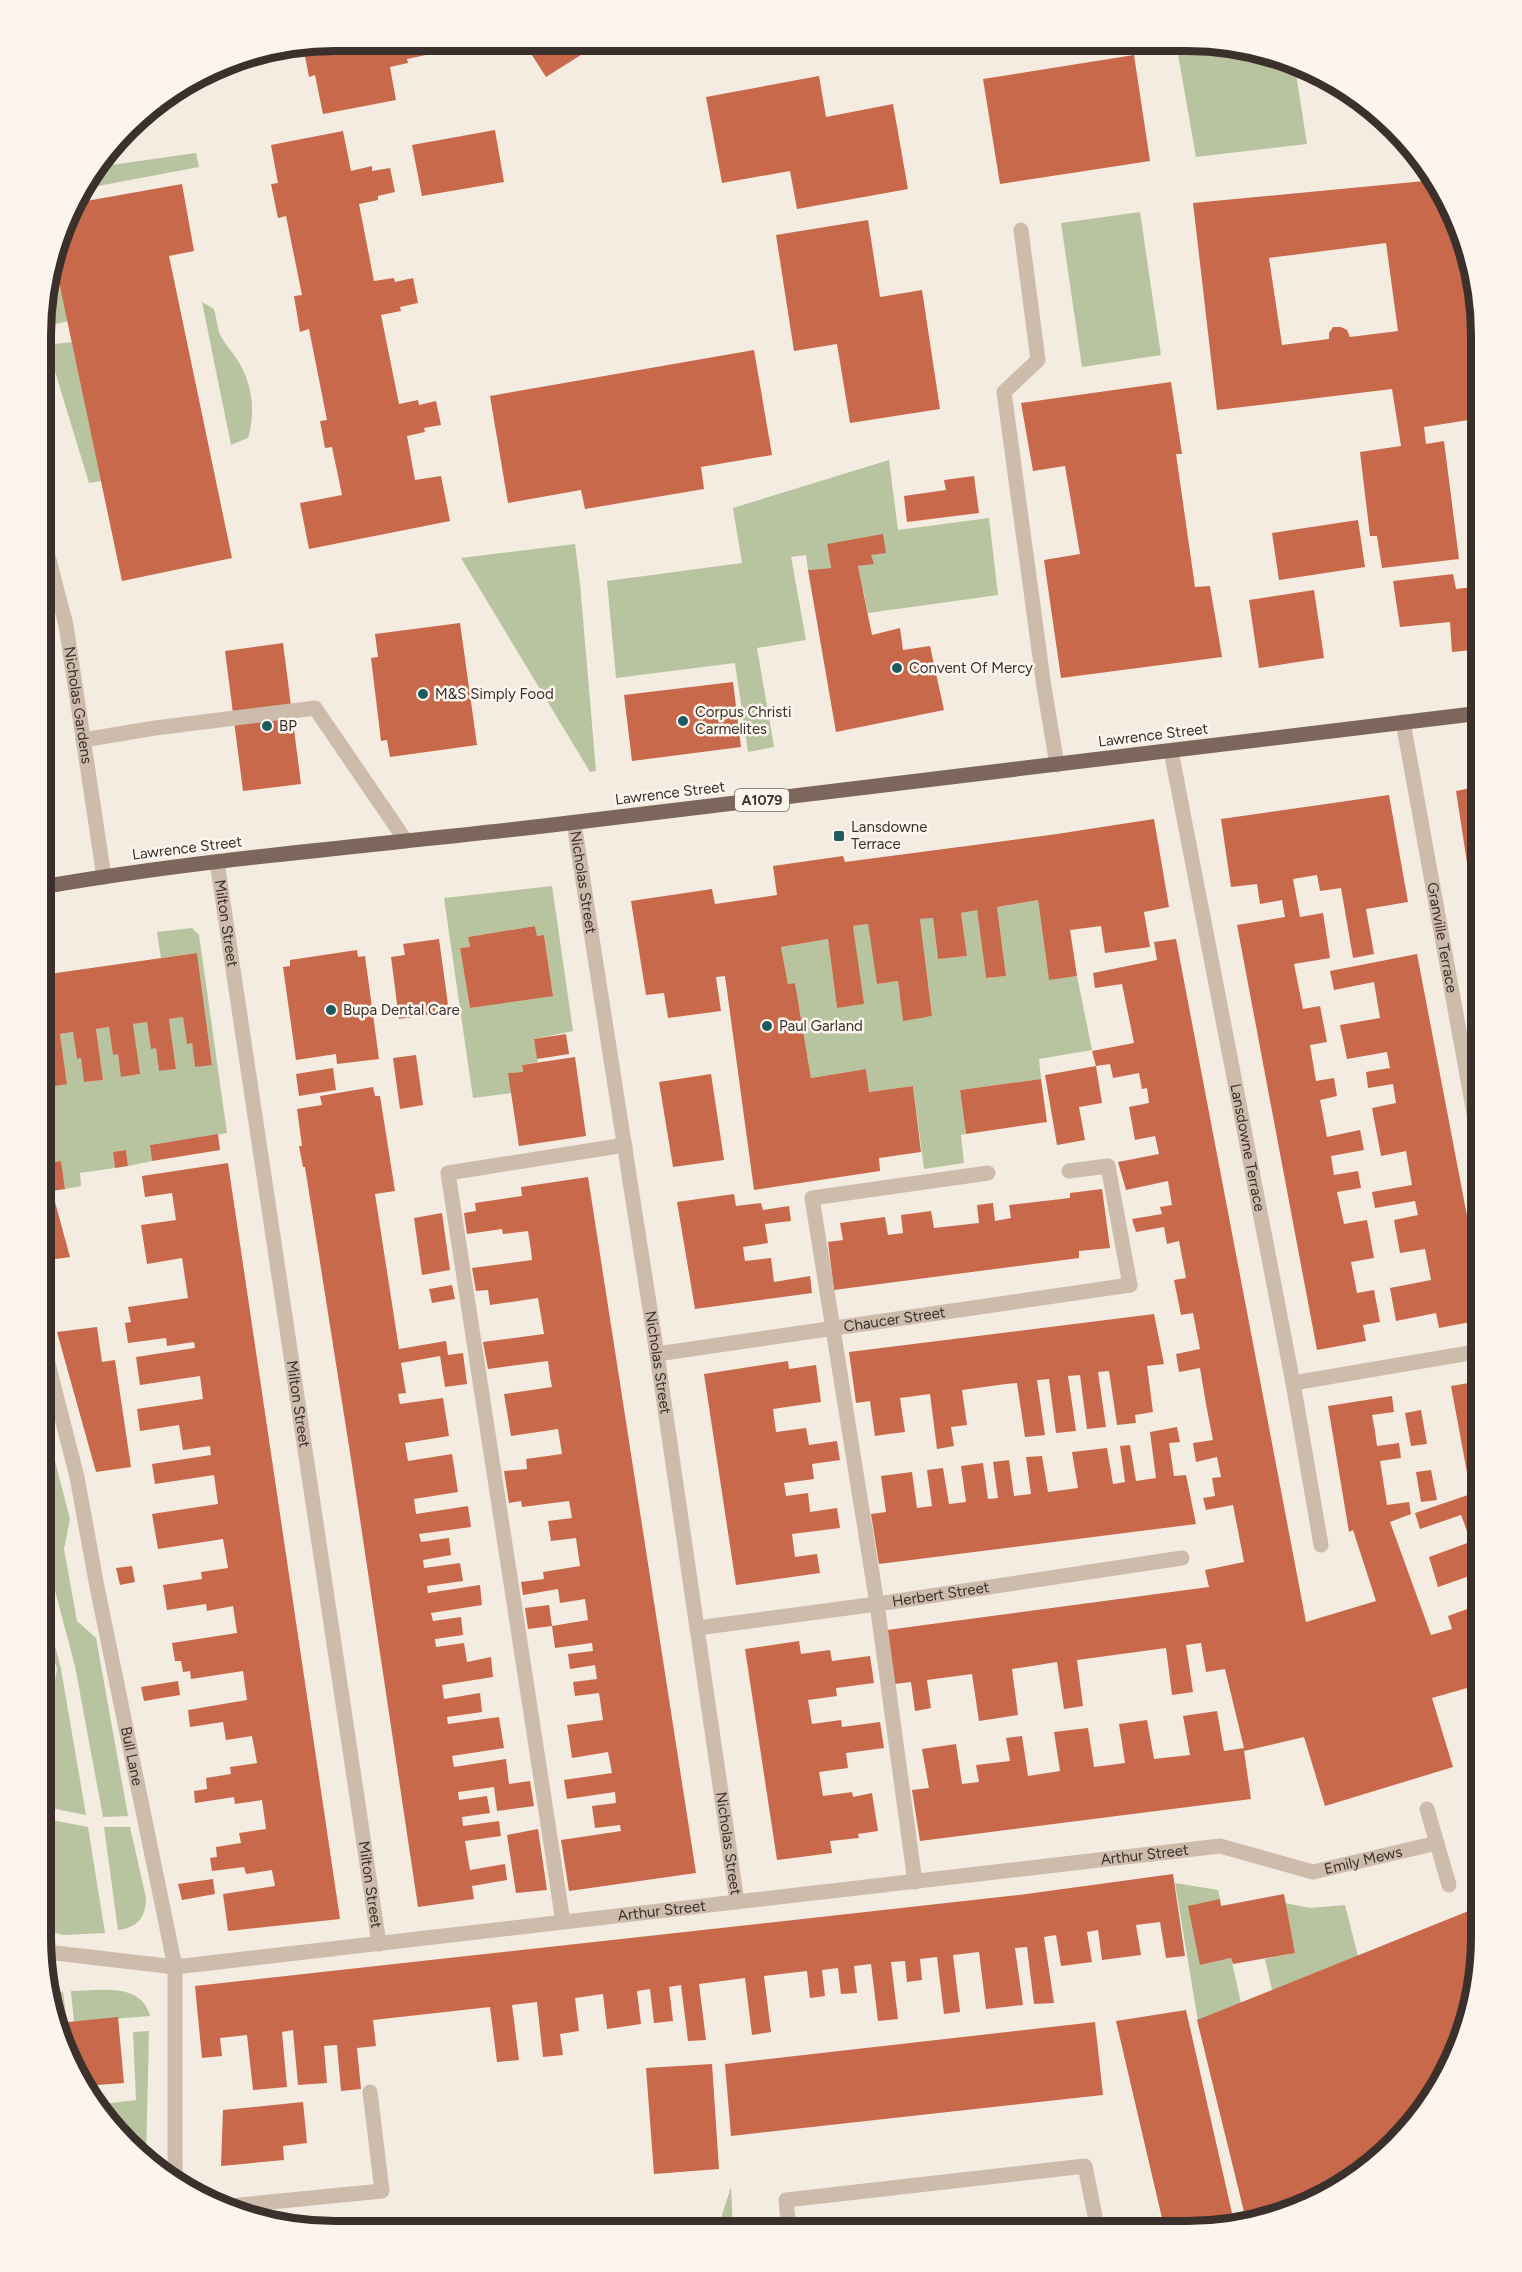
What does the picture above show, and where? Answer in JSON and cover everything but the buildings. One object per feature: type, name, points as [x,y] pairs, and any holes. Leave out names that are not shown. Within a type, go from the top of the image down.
[{"type":"main road","name":"Lawrence Street","points":[[51,885],[104,876],[217,862],[574,823],[1471,714]]},
{"type":"street","points":[[1021,230],[1038,360],[1004,392],[1044,687],[1057,765]]},
{"type":"street","name":"Nicholas Gardens","points":[[51,568],[66,625],[104,876]]},
{"type":"street","points":[[83,740],[155,728],[315,708],[406,841]]},
{"type":"street","name":"Granville Terrace","points":[[1403,722],[1471,1097]]},
{"type":"street","name":"Lansdowne Terrace","points":[[1171,751],[1293,1383],[1321,1545]]},
{"type":"street","name":"Nicholas Street","points":[[574,823],[657,1354],[737,1902]]},
{"type":"street","name":"Milton Street","points":[[217,862],[379,1944]]},
{"type":"street","points":[[563,1923],[448,1173],[625,1145]]},
{"type":"street","name":"Chaucer Street","points":[[657,1354],[1130,1285],[1107,1166],[1069,1171]]},
{"type":"street","points":[[915,1882],[877,1604],[812,1198],[988,1173]]},
{"type":"street","points":[[1293,1383],[1471,1353]]},
{"type":"street","name":"Bull Lane","points":[[51,1375],[77,1477],[175,1967],[175,2172]]},
{"type":"street","name":"Herbert Street","points":[[697,1628],[877,1604],[1182,1558]]},
{"type":"street","points":[[1427,1809],[1449,1885]]},
{"type":"street","name":"Emily Mews","points":[[1220,1846],[1313,1872],[1437,1843]]},
{"type":"street","name":"Arthur Street","points":[[52,1952],[175,1967],[1220,1846]]},
{"type":"street","points":[[241,2205],[382,2191],[370,2092]]},
{"type":"street","points":[[788,2221],[786,2200],[1085,2166],[1096,2221]]},
{"type":"green space","points":[[978,51],[1001,51],[979,54]]},
{"type":"green space","points":[[1177,51],[1242,56],[1296,73],[1307,144],[1196,157]]},
{"type":"green space","points":[[196,153],[199,167],[93,187],[107,166]]},
{"type":"green space","points":[[1140,212],[1161,355],[1082,367],[1061,223]]},
{"type":"green space","points":[[57,277],[68,321],[52,325],[53,298]]},
{"type":"green space","points":[[202,302],[214,309],[219,332],[242,368],[251,394],[252,421],[248,438],[231,445]]},
{"type":"green space","points":[[72,342],[101,481],[89,483],[51,358],[51,345]]},
{"type":"green space","points":[[889,460],[898,530],[989,518],[998,595],[868,613],[858,566],[873,564],[871,555],[886,552],[827,544],[831,568],[808,570],[806,555],[791,557],[806,640],[757,648],[774,747],[748,752],[735,663],[616,678],[607,581],[742,563],[733,508]]},
{"type":"green space","points":[[575,544],[596,771],[590,772],[461,558]]},
{"type":"green space","points":[[552,886],[573,1031],[534,1039],[538,1062],[522,1065],[523,1072],[509,1073],[511,1093],[473,1098],[444,898]],"holes":[[[535,926],[537,936],[544,935],[553,995],[470,1008],[460,948],[470,947],[468,937]]]},
{"type":"green space","points":[[1038,900],[1049,979],[1077,976],[1092,1050],[1039,1059],[1041,1079],[960,1090],[966,1134],[961,1135],[964,1163],[924,1169],[913,1086],[869,1092],[866,1069],[811,1078],[795,983],[788,984],[781,947],[828,939],[837,1008],[863,1004],[853,926],[868,924],[878,984],[898,981],[903,1020],[932,1016],[920,919],[933,918],[938,959],[967,956],[961,913],[977,910],[986,978],[1006,976],[997,907]]},
{"type":"green space","points":[[192,928],[199,935],[227,1133],[150,1145],[152,1161],[128,1166],[126,1150],[113,1152],[115,1168],[80,1173],[81,1186],[65,1189],[61,1161],[51,1163],[51,1087],[67,1084],[60,1034],[73,1032],[77,1059],[81,1058],[85,1082],[103,1080],[96,1029],[109,1027],[113,1054],[118,1054],[122,1077],[139,1074],[133,1024],[147,1022],[151,1048],[156,1048],[159,1071],[176,1069],[169,1019],[183,1017],[187,1043],[192,1043],[195,1067],[212,1064],[197,953],[161,958],[157,932]]},
{"type":"green space","points":[[51,1446],[70,1519],[64,1549],[77,1621],[96,1638],[128,1816],[103,1817],[75,1666],[51,1576]]},
{"type":"green space","points":[[51,1630],[61,1669],[86,1815],[51,1808],[51,1703],[57,1669],[51,1648]]},
{"type":"green space","points":[[51,1820],[88,1827],[105,1933],[63,1935],[51,1932]]},
{"type":"green space","points":[[104,1827],[130,1827],[146,1898],[142,1916],[135,1924],[125,1929],[118,1930]]},
{"type":"green space","points":[[1175,1883],[1218,1890],[1220,1899],[1200,1965],[1231,1958],[1241,2003],[1198,2021]]},
{"type":"green space","points":[[1285,1903],[1310,1908],[1345,1905],[1358,1956],[1272,1990],[1265,1959],[1295,1953]]},
{"type":"green space","points":[[117,1990],[128,1993],[138,1997],[150,2016],[74,2022],[71,1991]]},
{"type":"green space","points":[[56,1991],[63,1992],[67,2022],[64,2022]]},
{"type":"green space","points":[[149,2031],[146,2149],[121,2124],[105,2104],[136,2100],[133,2032]]},
{"type":"green space","points":[[731,2187],[733,2221],[720,2221]]},
{"type":"green space","points":[[337,2218],[337,2221],[335,2221],[310,2220]]},
{"type":"place","name":"Convent Of Mercy","points":[[897,668]]},
{"type":"place","name":"M&S Simply Food","points":[[423,694]]},
{"type":"place","name":"Corpus Christi Carmelites","points":[[683,721]]},
{"type":"place","name":"BP","points":[[267,726]]},
{"type":"place","name":"Lansdowne Terrace","points":[[839,836]]},
{"type":"place","name":"Bupa Dental Care","points":[[331,1010]]},
{"type":"place","name":"Paul Garland","points":[[767,1026]]}]
